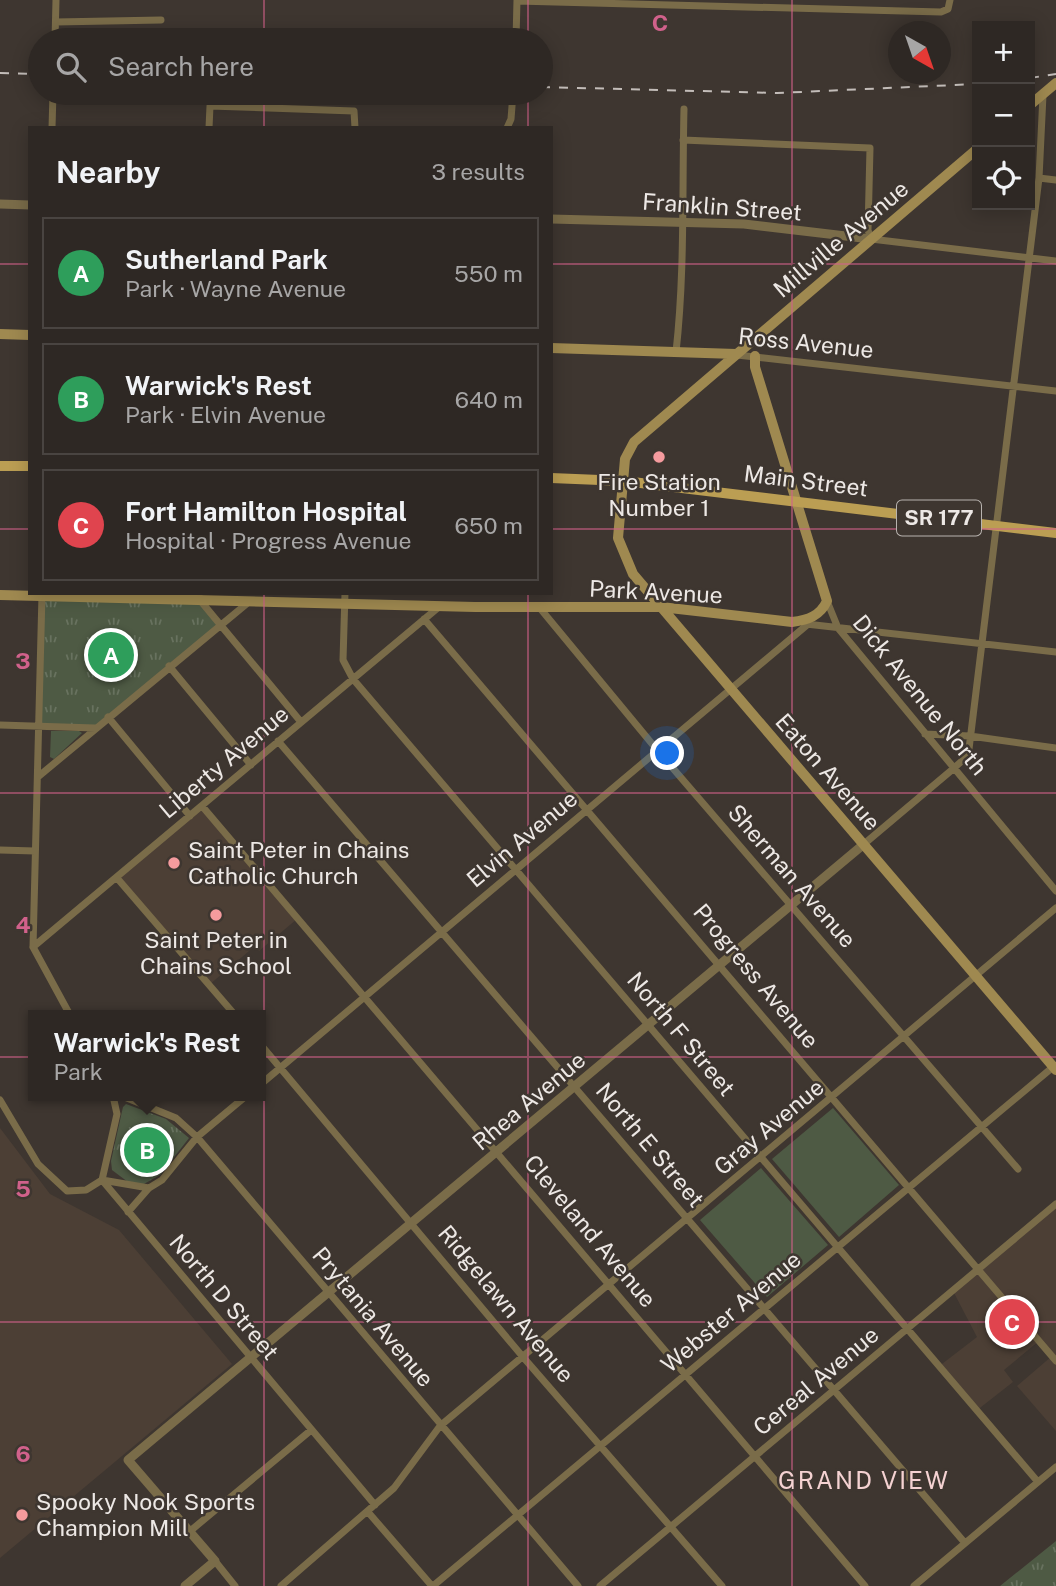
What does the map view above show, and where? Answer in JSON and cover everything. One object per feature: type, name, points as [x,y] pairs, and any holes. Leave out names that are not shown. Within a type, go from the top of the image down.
[{"type":"main road","points":[[1035,101],[1056,83]]},
{"type":"main road","name":"Millville Avenue","points":[[624,481],[625,459],[634,442],[972,153]]},
{"type":"main road","points":[[0,334],[28,335]]},
{"type":"main road","name":"Ross Avenue","points":[[553,348],[736,354]]},
{"type":"main road","name":"Dick Avenue North","points":[[755,356],[755,367],[827,601]]},
{"type":"main road","points":[[0,466],[28,466]]},
{"type":"main road","name":"Main Street","points":[[553,478],[624,481],[1056,533]]},
{"type":"main road","name":"Eaton Avenue","points":[[624,481],[619,543],[633,574],[1054,1068]]},
{"type":"main road","name":"Park Avenue","points":[[0,595],[199,596],[344,605],[661,607],[792,622]]},
{"type":"main road","points":[[792,622],[815,616],[827,601]]},
{"type":"street","points":[[56,0],[56,28]]},
{"type":"street","points":[[516,28],[517,1],[687,3],[873,12],[948,9],[950,0]]},
{"type":"street","points":[[56,22],[161,20]]},
{"type":"street","points":[[953,769],[964,759],[970,736],[1039,177],[1044,115],[1042,95]]},
{"type":"street","points":[[52,126],[53,105]]},
{"type":"street","points":[[508,126],[512,105]]},
{"type":"street","points":[[514,126],[515,105]]},
{"type":"street","points":[[209,126],[210,106],[354,111],[355,126]]},
{"type":"street","points":[[676,352],[683,286],[680,221],[684,109]]},
{"type":"street","points":[[683,140],[870,148],[867,230],[871,239]]},
{"type":"street","points":[[1039,177],[1056,180]]},
{"type":"street","points":[[0,204],[28,205]]},
{"type":"street","name":"Franklin Street","points":[[553,219],[744,224],[1056,261]]},
{"type":"street","name":"Ross Avenue","points":[[736,354],[1056,391]]},
{"type":"street","points":[[42,595],[33,947],[68,1010]]},
{"type":"street","name":"North F Street","points":[[345,595],[343,660],[353,679],[1038,1482]]},
{"type":"street","points":[[199,596],[301,722]]},
{"type":"street","points":[[39,776],[250,601]]},
{"type":"street","name":"Dick Avenue North","points":[[827,601],[838,628],[1056,891]]},
{"type":"street","name":"Liberty Avenue","points":[[33,947],[439,606]]},
{"type":"street","name":"Sherman Avenue","points":[[538,606],[658,751],[1018,1169]]},
{"type":"street","name":"Progress Avenue","points":[[424,619],[1056,1361]]},
{"type":"street","name":"Park Avenue","points":[[792,622],[1056,652]]},
{"type":"street","name":"Elvin Avenue","points":[[266,1080],[807,625]]},
{"type":"street","points":[[169,666],[251,765]]},
{"type":"street","points":[[108,717],[190,816]]},
{"type":"street","points":[[0,725],[95,728]]},
{"type":"street","points":[[925,734],[970,736],[1056,748]]},
{"type":"street","name":"North E Street","points":[[278,741],[965,1543]]},
{"type":"street","name":"Rhea Avenue","points":[[189,1532],[128,1460],[329,1295],[953,769]]},
{"type":"street","name":"Cleveland Avenue","points":[[202,806],[865,1586]]},
{"type":"street","points":[[0,850],[35,851]]},
{"type":"street","points":[[117,878],[231,1010]]},
{"type":"street","name":"Gray Avenue","points":[[281,1586],[394,1488],[440,1426],[834,1098],[1056,908]]},
{"type":"street","name":"Ridgelawn Avenue","points":[[266,1051],[523,1357],[722,1586]]},
{"type":"street","name":"Webster Avenue","points":[[432,1586],[981,1126],[1054,1068]]},
{"type":"street","points":[[0,1100],[38,1164],[67,1191],[76,1193],[102,1180],[149,1188]]},
{"type":"street","points":[[102,1180],[117,1114],[114,1101]]},
{"type":"street","name":"Prytania Avenue","points":[[134,1101],[176,1118],[197,1137],[578,1586]]},
{"type":"street","points":[[128,1212],[149,1188],[162,1180],[197,1137],[240,1101]]},
{"type":"street","name":"North D Street","points":[[102,1180],[310,1431],[375,1505]]},
{"type":"street","name":"Cereal Avenue","points":[[600,1586],[1056,1204]]},
{"type":"street","points":[[235,1586],[189,1532],[310,1431]]},
{"type":"street","points":[[914,1586],[1056,1467]]},
{"type":"street","points":[[368,1512],[432,1586]]},
{"type":"street","points":[[185,1586],[215,1561]]},
{"type":"shaded area","points":[[202,806],[297,919],[259,951],[255,946],[209,985],[117,878]]},
{"type":"shaded area","points":[[0,1128],[50,1194],[119,1230],[232,1364],[0,1558]]},
{"type":"shaded area","points":[[1056,1204],[1056,1431],[1017,1386],[1052,1356],[1039,1341],[1004,1370],[1013,1382],[976,1411],[938,1367],[977,1337],[953,1291]]},
{"type":"green space","points":[[42,597],[199,599],[220,625],[95,728],[40,727]]},
{"type":"green space","points":[[51,731],[82,733],[54,759],[50,757]]},
{"type":"green space","points":[[126,1104],[166,1119],[189,1138],[160,1175],[142,1185],[128,1182],[112,1170],[111,1161],[123,1107]]},
{"type":"green space","points":[[833,1108],[899,1185],[839,1237],[772,1159]]},
{"type":"green space","points":[[761,1168],[828,1245],[767,1297],[700,1220]]},
{"type":"green space","points":[[1056,1541],[1056,1586],[1000,1586]]},
{"type":"railway","points":[[0,73],[28,74]]},
{"type":"railway","points":[[1035,77],[1056,74]]},
{"type":"railway","points":[[553,87],[777,93],[972,84]]},
{"type":"place","name":"Fire Station Number 1","points":[[659,457]]},
{"type":"place","name":"Sutherland Park","points":[[111,655]]},
{"type":"place","name":"Saint Peter in Chains Catholic Church","points":[[174,863]]},
{"type":"place","name":"Saint Peter in Chains School","points":[[216,915]]},
{"type":"place","name":"Warwick's Rest","points":[[147,1150]]},
{"type":"place","name":"Fort Hamilton Hospital","points":[[1012,1322]]},
{"type":"place","name":"Spooky Nook Sports Champion Mill","points":[[22,1515]]},
{"type":"district","name":"GRAND VIEW","points":[[864,1481]]}]
